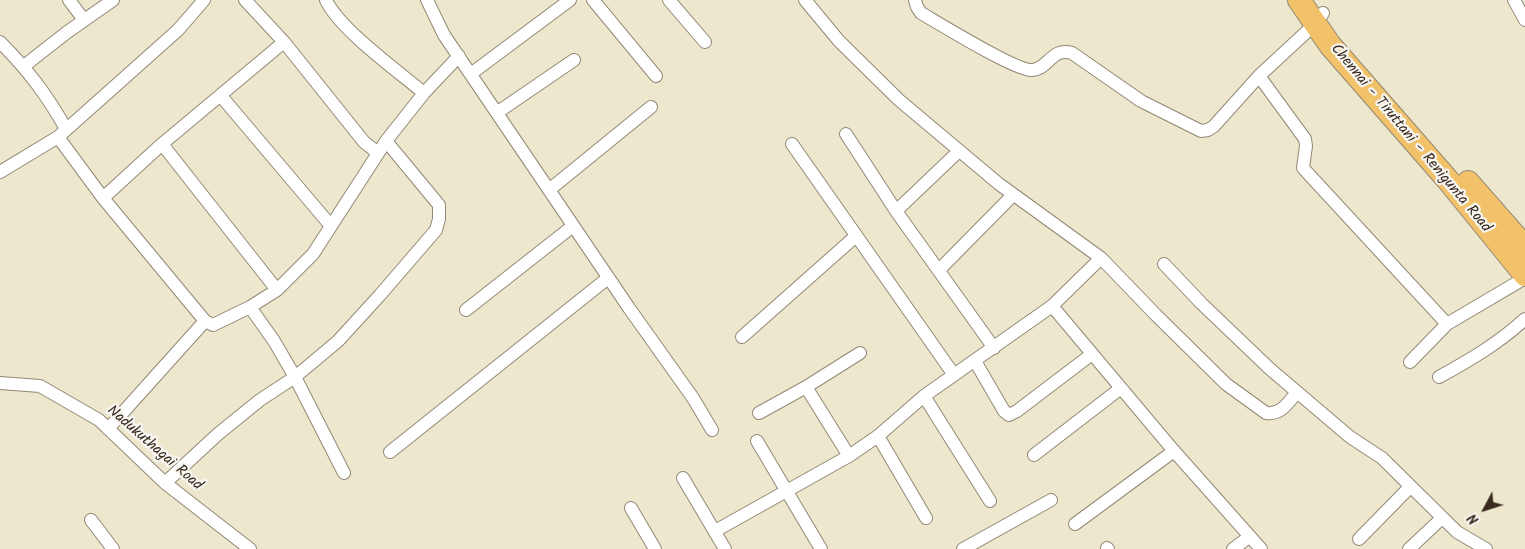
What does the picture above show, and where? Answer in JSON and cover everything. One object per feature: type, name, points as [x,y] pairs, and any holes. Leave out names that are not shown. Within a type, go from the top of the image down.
[{"type":"highway","name":"Chennai - Tiruttani - Renigunta Road","points":[[1299,0],[1317,12],[1358,56],[1525,247]]},
{"type":"highway","name":"Chennai - Tiruttani - Renigunta Road","points":[[1317,12],[1357,78],[1447,179],[1525,276]]},
{"type":"street","points":[[69,0],[84,20]]},
{"type":"street","points":[[24,66],[113,0]]},
{"type":"street","points":[[0,172],[62,133],[178,30],[204,0]]},
{"type":"street","points":[[245,0],[284,42],[364,142],[378,153]]},
{"type":"street","points":[[326,0],[338,17],[354,33],[424,94]]},
{"type":"street","points":[[427,0],[444,35],[472,73],[608,278],[693,398],[712,430]]},
{"type":"street","points":[[472,73],[570,0]]},
{"type":"street","points":[[593,0],[656,76]]},
{"type":"street","points":[[669,0],[704,42]]},
{"type":"street","points":[[805,0],[839,41],[899,100],[1014,194],[1101,258],[1156,316],[1226,384],[1266,413],[1273,414],[1279,412],[1298,392]]},
{"type":"street","points":[[915,0],[921,13],[995,55],[1028,70],[1035,70],[1055,54],[1064,50],[1072,53],[1141,101],[1201,131],[1208,130],[1214,126],[1317,12]]},
{"type":"street","points":[[1514,0],[1525,20]]},
{"type":"street","points":[[0,42],[24,66],[52,103],[62,133],[103,198],[205,321],[213,326],[250,307],[277,290],[313,254],[386,141],[424,94],[459,56]]},
{"type":"street","points":[[103,198],[162,144],[284,42]]},
{"type":"street","points":[[498,112],[574,60]]},
{"type":"street","points":[[1259,76],[1305,139],[1303,168],[1447,324]]},
{"type":"street","points":[[221,96],[331,226]]},
{"type":"street","points":[[549,190],[651,107]]},
{"type":"street","points":[[846,134],[896,211],[994,348]]},
{"type":"street","points":[[165,482],[218,434],[260,400],[295,377],[338,341],[436,230],[439,219],[438,205],[386,141]]},
{"type":"street","points":[[162,144],[277,290]]},
{"type":"street","points":[[792,144],[954,375]]},
{"type":"street","points":[[896,211],[960,151]]},
{"type":"street","points":[[939,270],[1014,194]]},
{"type":"street","points":[[466,310],[574,226]]},
{"type":"street","points":[[742,337],[856,236]]},
{"type":"street","points":[[715,531],[849,456],[878,436],[924,396],[975,362],[1052,306],[1101,258]]},
{"type":"street","points":[[1164,264],[1202,304],[1270,369],[1350,437],[1382,458],[1457,532],[1486,549]]},
{"type":"street","points":[[1410,362],[1447,324],[1525,276]]},
{"type":"street","points":[[390,452],[608,278]]},
{"type":"street","points":[[1052,306],[1174,451],[1261,549]]},
{"type":"street","points":[[250,307],[274,340],[295,377],[344,473]]},
{"type":"street","points":[[1439,377],[1477,355],[1509,333],[1525,318]]},
{"type":"street","points":[[108,429],[205,321]]},
{"type":"street","points":[[758,413],[806,387],[860,353]]},
{"type":"street","points":[[975,362],[1004,411],[1009,415],[1092,354]]},
{"type":"street","name":"Nadukuthagai Road","points":[[0,383],[40,386],[98,420],[165,482],[250,549]]},
{"type":"street","points":[[806,387],[849,456]]},
{"type":"street","points":[[1034,455],[1121,388]]},
{"type":"street","points":[[924,396],[990,501]]},
{"type":"street","points":[[878,436],[926,518]]},
{"type":"street","points":[[758,441],[821,549]]},
{"type":"street","points":[[1076,524],[1174,451]]},
{"type":"street","points":[[683,478],[725,549]]},
{"type":"street","points":[[1359,539],[1410,486]]},
{"type":"street","points":[[963,549],[1050,500]]},
{"type":"street","points":[[631,508],[654,549]]},
{"type":"street","points":[[1409,549],[1442,518]]},
{"type":"street","points":[[91,520],[113,549]]},
{"type":"street","points":[[1233,549],[1249,537]]}]
